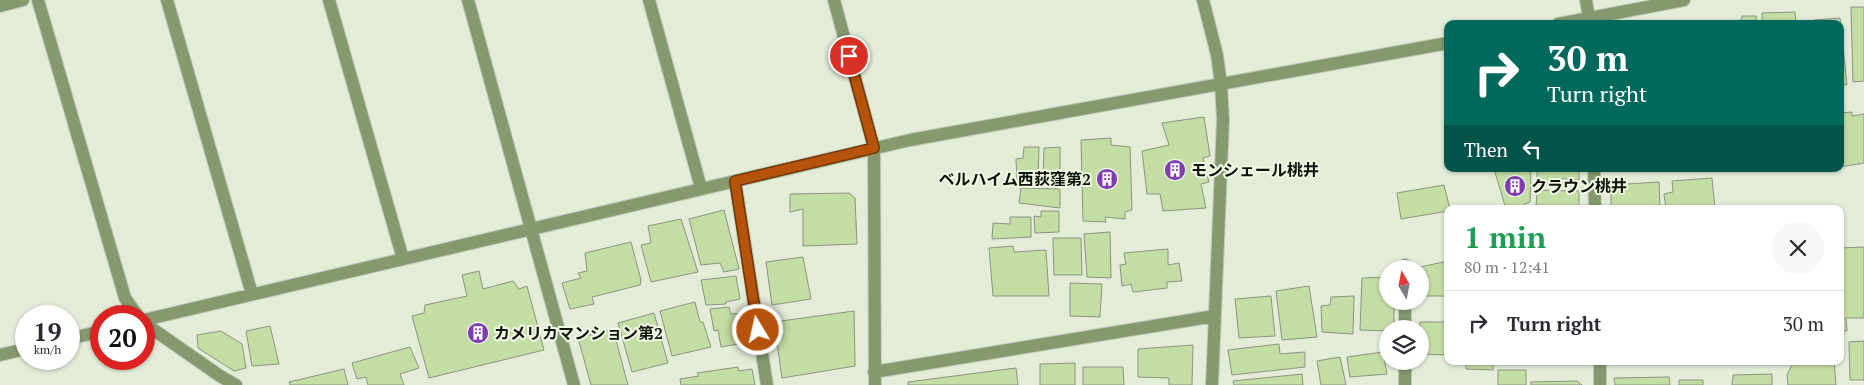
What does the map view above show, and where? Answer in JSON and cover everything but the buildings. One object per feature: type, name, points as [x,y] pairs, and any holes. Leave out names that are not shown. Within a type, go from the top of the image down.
[{"type":"street","points":[[0,6],[23,0]]},
{"type":"street","points":[[38,0],[125,298],[130,305]]},
{"type":"street","points":[[167,0],[252,294]]},
{"type":"street","points":[[329,0],[403,259]]},
{"type":"street","points":[[468,0],[574,385]]},
{"type":"street","points":[[649,0],[701,188]]},
{"type":"street","points":[[834,0],[874,148],[874,379],[1215,316]]},
{"type":"street","points":[[1203,0],[1217,55],[1223,120],[1212,385]]},
{"type":"street","points":[[1586,0],[1589,20]]},
{"type":"street","points":[[1594,20],[1684,0]]},
{"type":"street","points":[[155,318],[910,140],[1444,44]]},
{"type":"street","points":[[1594,172],[1595,205]]},
{"type":"street","points":[[735,181],[767,385]]},
{"type":"street","points":[[155,330],[216,380],[236,385]]},
{"type":"street","points":[[0,355],[15,352]]},
{"type":"street","points":[[1600,365],[1600,385]]},
{"type":"street","points":[[1405,370],[1406,385]]},
{"type":"place","name":"モンシェール桃井","points":[[1175,170]]},
{"type":"place","name":"ベルハイム西荻窪第2","points":[[1107,179]]},
{"type":"place","name":"クラウン桃井","points":[[1515,186]]},
{"type":"place","name":"カメリカマンション第2","points":[[478,333]]},
{"type":"route","points":[[758,330],[735,181],[874,148],[849,56]]}]
